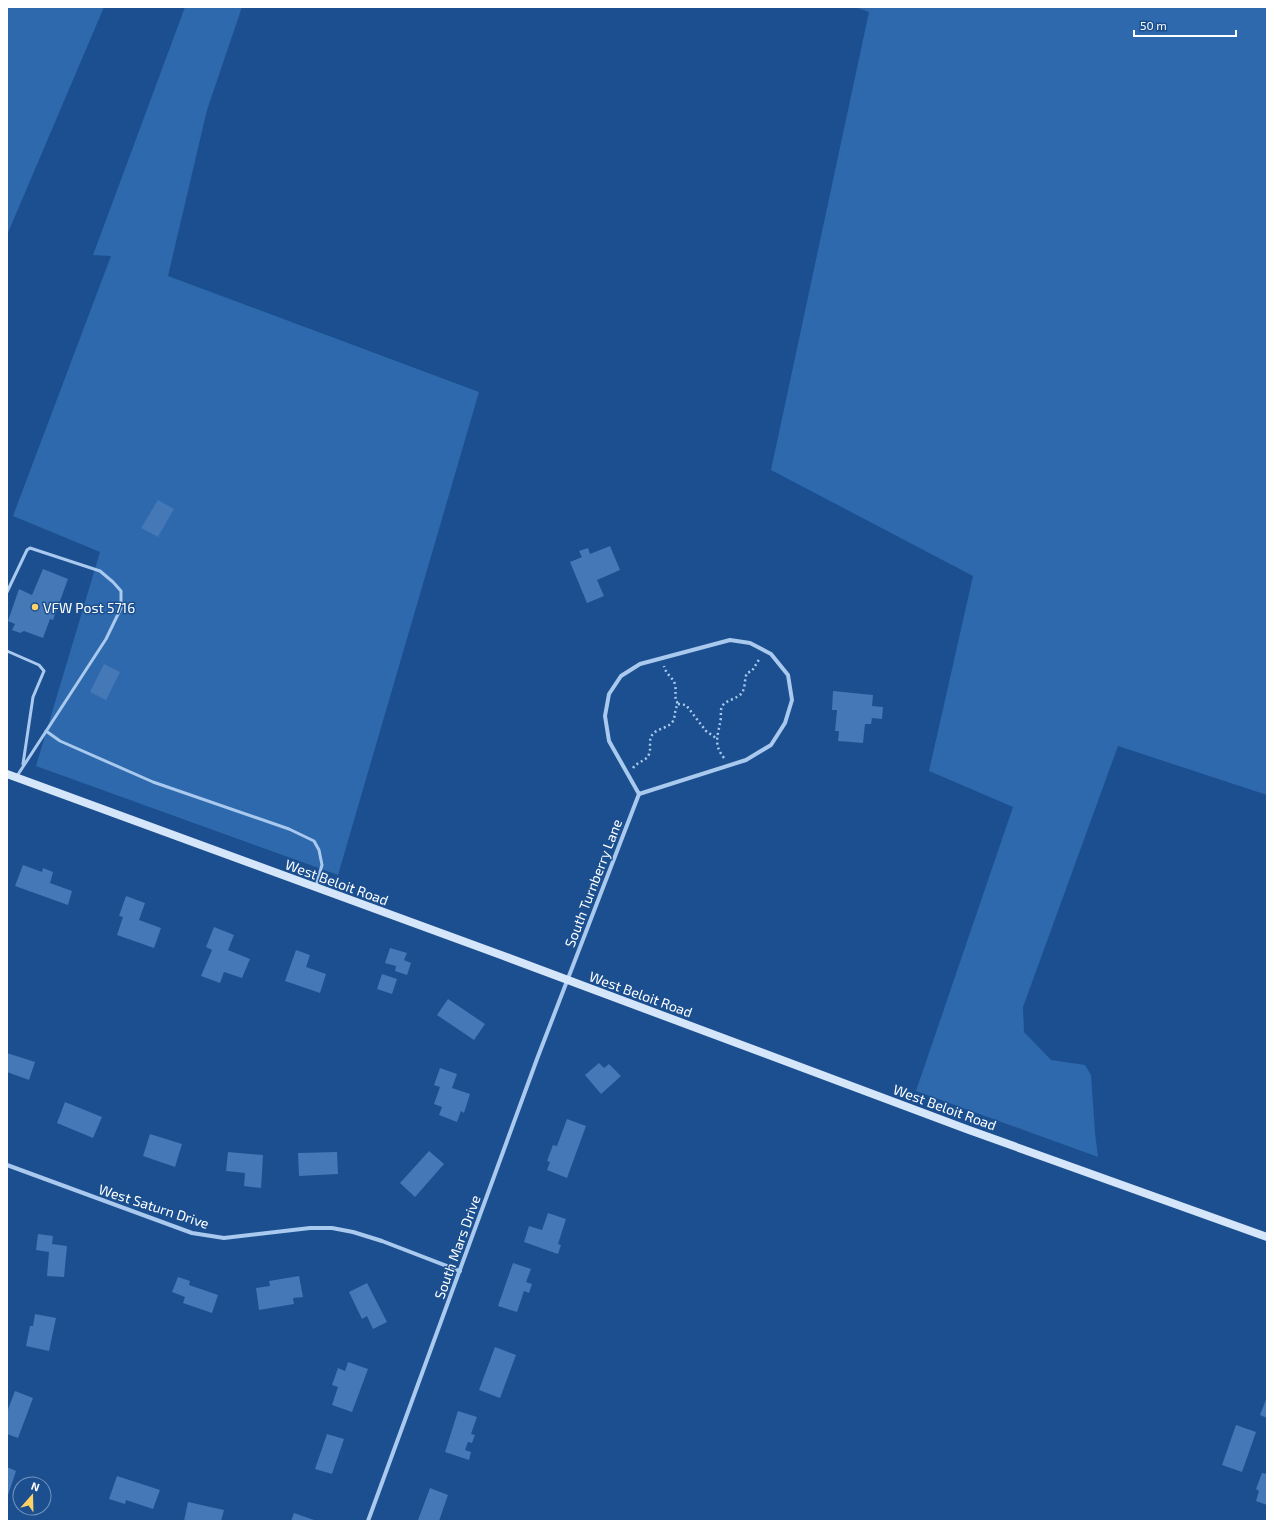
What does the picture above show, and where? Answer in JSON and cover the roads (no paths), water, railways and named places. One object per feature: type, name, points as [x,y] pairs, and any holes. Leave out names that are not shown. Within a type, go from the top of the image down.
[{"type":"main road","name":"West Beloit Road","points":[[7,774],[969,1130],[1267,1237]]},
{"type":"street","points":[[730,640],[750,643],[771,654],[788,675],[792,700],[785,723],[771,744],[746,760],[639,794],[609,741],[604,716],[609,694],[621,676],[640,664],[730,640]]},
{"type":"street","name":"South Turnberry Lane","points":[[567,980],[639,794]]},
{"type":"street","name":"South Mars Drive","points":[[368,1521],[567,980]]},
{"type":"street","name":"West Saturn Drive","points":[[7,1165],[192,1233],[224,1238],[310,1228],[332,1228],[353,1232],[382,1241],[460,1270]]},
{"type":"lane","points":[[7,592],[27,550],[30,548],[100,571],[121,591],[121,608],[106,639],[16,777]]},
{"type":"lane","points":[[7,651],[39,664],[44,671],[33,697],[23,766]]},
{"type":"lane","points":[[46,731],[60,741],[153,782],[290,829],[314,841],[319,850],[322,865],[315,887]]},
{"type":"place","name":"VFW Post 5716","points":[[35,607]]}]
